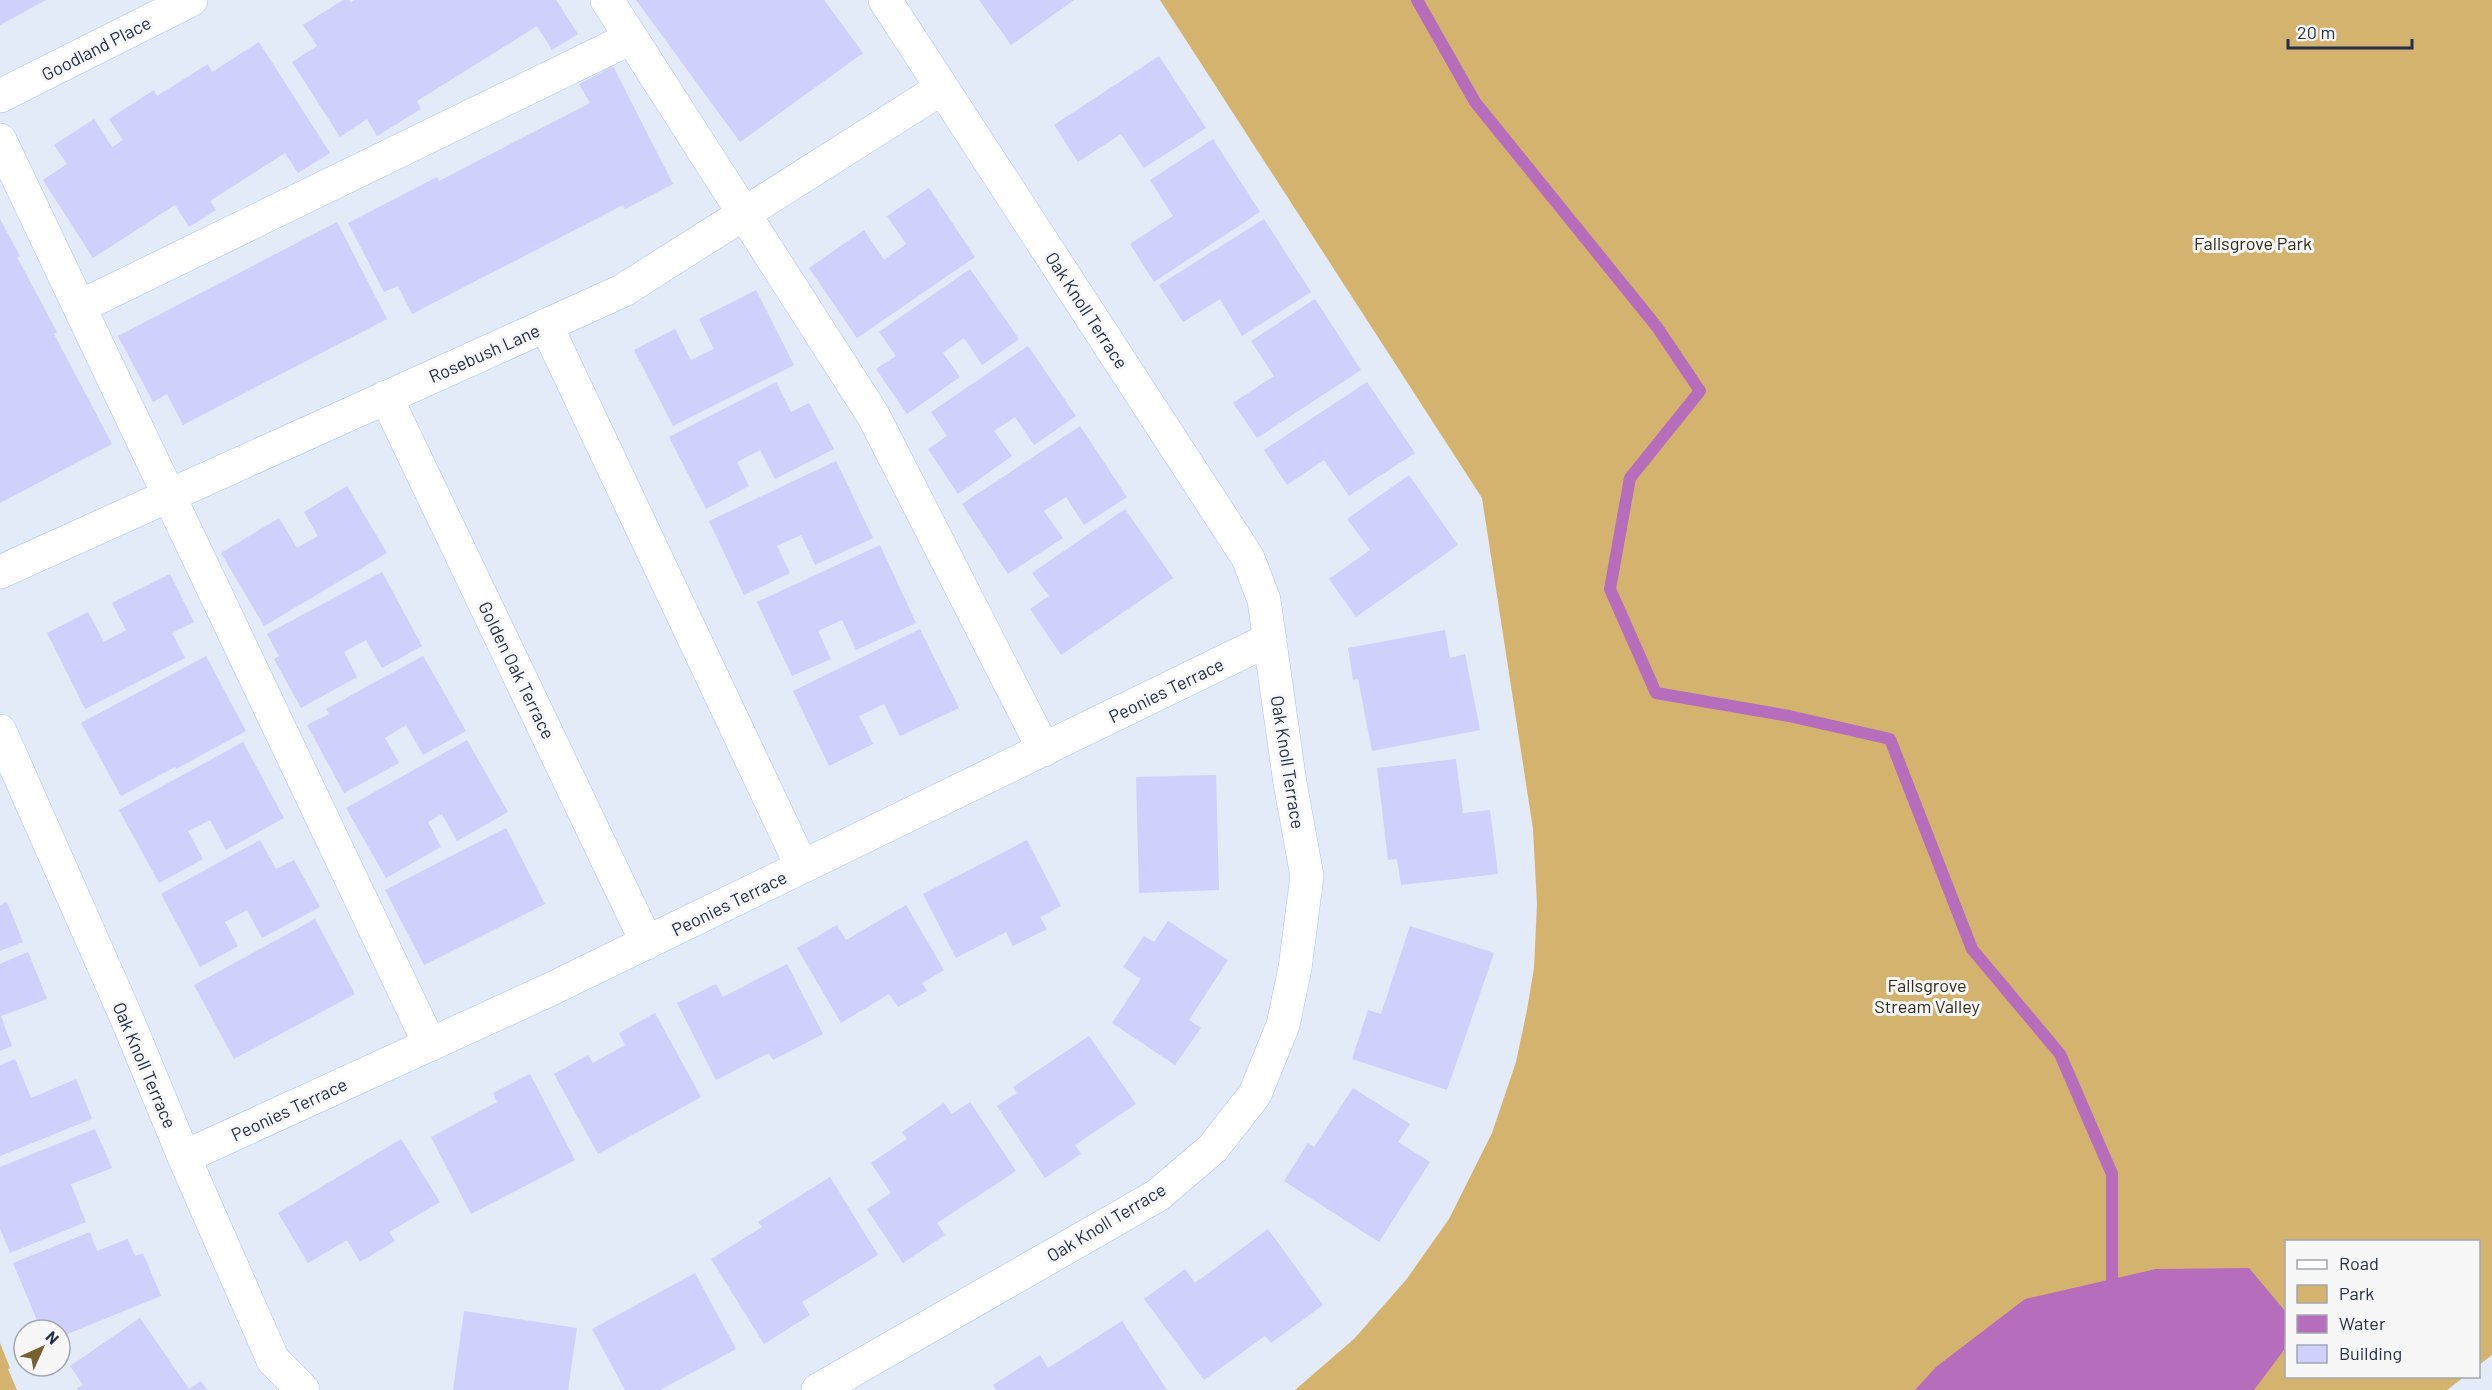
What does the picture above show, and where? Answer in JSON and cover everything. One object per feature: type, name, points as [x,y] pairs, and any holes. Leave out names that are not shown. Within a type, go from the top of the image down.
[{"type":"street","name":"Goodland Place","points":[[0,96],[191,0]]},
{"type":"street","points":[[607,0],[873,415],[1044,750]]},
{"type":"street","name":"Oak Knoll Terrace","points":[[818,1390],[1158,1195],[1213,1148],[1255,1094],[1282,1025],[1295,968],[1306,876],[1264,600],[1248,558],[885,0]]},
{"type":"street","points":[[81,306],[631,38]]},
{"type":"street","name":"Rosebush Lane","points":[[0,572],[622,291],[942,88]]},
{"type":"street","points":[[0,140],[81,306],[168,496],[430,1045]]},
{"type":"street","points":[[546,325],[802,867]]},
{"type":"street","name":"Golden Oak Terrace","points":[[386,397],[648,943]]},
{"type":"street","name":"Peonies Terrace","points":[[184,1157],[648,943],[1270,639]]},
{"type":"street","name":"Oak Knoll Terrace","points":[[0,731],[127,1019],[184,1157],[273,1360],[303,1390]]},
{"type":"green space","name":"Fallsgrove Stream Valley","points":[[1160,0],[2492,0],[2492,1355],[2480,1364],[2480,1240],[2285,1240],[2285,1378],[2463,1378],[2447,1390],[1295,1390],[1354,1339],[1406,1280],[1449,1219],[1492,1133],[1516,1062],[1527,1010],[1534,968],[1537,904],[1533,829],[1482,498]]},
{"type":"green space","points":[[0,1343],[10,1368],[8,1369],[17,1390],[0,1390]]},
{"type":"water","points":[[2249,1268],[2285,1311],[2284,1350],[2254,1390],[1915,1390],[1936,1367],[2025,1299],[2156,1269]]},
{"type":"building","points":[[0,0],[46,0],[0,25]]},
{"type":"building","points":[[343,0],[349,0],[351,3],[355,0],[556,0],[578,34],[552,50],[537,26],[417,101],[421,109],[377,136],[367,119],[340,137],[292,62],[317,46],[303,25]]},
{"type":"building","points":[[636,0],[824,0],[863,53],[740,142]]},
{"type":"building","points":[[979,0],[1074,0],[1011,45]]},
{"type":"building","points":[[259,42],[330,153],[298,173],[285,153],[210,201],[216,210],[189,227],[175,205],[93,258],[43,180],[67,164],[54,145],[94,119],[112,147],[123,140],[109,119],[154,90],[157,96],[208,64],[212,72]]},
{"type":"building","points":[[1159,56],[1206,128],[1144,168],[1121,134],[1078,162],[1054,125]]},
{"type":"building","points":[[613,66],[673,184],[625,209],[623,205],[412,314],[398,286],[384,292],[348,223],[437,177],[439,181],[590,103],[579,84]]},
{"type":"building","points":[[1213,139],[1260,212],[1154,282],[1130,244],[1173,216],[1150,180]]},
{"type":"building","points":[[929,188],[975,257],[857,338],[809,268],[864,230],[884,260],[906,244],[887,216]]},
{"type":"building","points":[[0,219],[20,256],[17,257],[57,332],[54,334],[112,444],[0,503]]},
{"type":"building","points":[[1264,219],[1311,292],[1242,336],[1220,299],[1183,322],[1159,285]]},
{"type":"building","points":[[337,222],[387,319],[183,425],[167,394],[153,402],[118,336]]},
{"type":"building","points":[[970,269],[1019,339],[982,365],[964,338],[943,353],[960,377],[907,414],[876,369],[896,356],[879,332]]},
{"type":"building","points":[[756,290],[794,365],[673,426],[634,350],[675,329],[691,360],[714,349],[699,319]]},
{"type":"building","points":[[1315,299],[1361,370],[1257,438],[1233,403],[1274,376],[1251,341]]},
{"type":"building","points":[[1028,346],[1076,416],[1034,445],[1015,417],[994,431],[1012,456],[958,494],[928,449],[947,436],[931,412]]},
{"type":"building","points":[[776,382],[791,412],[809,403],[834,449],[775,479],[760,450],[737,462],[749,486],[706,509],[669,437]]},
{"type":"building","points":[[1367,382],[1415,453],[1349,496],[1324,460],[1287,485],[1264,450]]},
{"type":"building","points":[[1080,426],[1127,497],[1084,525],[1066,497],[1044,511],[1063,538],[1008,574],[962,504]]},
{"type":"building","points":[[836,461],[873,538],[815,565],[801,535],[777,546],[790,573],[744,595],[709,521]]},
{"type":"building","points":[[1409,475],[1458,545],[1356,617],[1329,579],[1370,550],[1347,519]]},
{"type":"building","points":[[347,486],[387,553],[264,626],[221,553],[279,518],[297,548],[318,536],[304,512]]},
{"type":"building","points":[[1125,509],[1173,578],[1061,655],[1030,609],[1049,596],[1032,573]]},
{"type":"building","points":[[880,545],[916,623],[856,650],[842,620],[818,631],[831,659],[792,676],[757,602]]},
{"type":"building","points":[[382,572],[422,646],[382,668],[366,640],[344,652],[357,677],[301,708],[274,659],[279,656],[267,634]]},
{"type":"building","points":[[170,574],[194,622],[172,633],[185,658],[85,709],[47,633],[88,612],[104,642],[126,630],[112,603]]},
{"type":"building","points":[[920,629],[959,708],[900,736],[884,704],[859,716],[873,744],[829,766],[793,691]]},
{"type":"building","points":[[1445,630],[1450,658],[1465,654],[1480,730],[1372,751],[1358,679],[1353,680],[1348,648]]},
{"type":"building","points":[[206,656],[246,731],[121,796],[81,723]]},
{"type":"building","points":[[423,656],[466,731],[423,755],[406,725],[385,738],[399,763],[344,793],[307,725],[329,714],[326,709]]},
{"type":"building","points":[[467,740],[508,812],[457,841],[442,814],[428,822],[441,847],[386,878],[346,808]]},
{"type":"building","points":[[243,742],[284,818],[226,850],[210,820],[188,831],[203,859],[159,883],[119,810]]},
{"type":"building","points":[[1456,759],[1463,813],[1490,810],[1498,874],[1401,885],[1397,859],[1388,860],[1377,768]]},
{"type":"building","points":[[1216,775],[1219,890],[1139,893],[1136,777]]},
{"type":"building","points":[[506,828],[545,904],[424,965],[385,890]]},
{"type":"building","points":[[260,840],[276,869],[294,860],[320,907],[262,938],[247,910],[225,922],[238,946],[200,967],[161,894]]},
{"type":"building","points":[[1027,840],[1061,906],[1040,917],[1047,929],[1013,946],[1006,932],[956,958],[923,894]]},
{"type":"building","points":[[7,902],[23,942],[0,951],[0,905]]},
{"type":"building","points":[[906,905],[944,970],[922,983],[927,991],[898,1007],[889,994],[841,1023],[797,948],[837,925],[846,940]]},
{"type":"building","points":[[315,919],[355,994],[234,1059],[194,985]]},
{"type":"building","points":[[1168,921],[1228,960],[1189,1020],[1201,1028],[1175,1065],[1112,1023],[1141,979],[1123,967],[1144,936],[1154,942]]},
{"type":"building","points":[[1410,926],[1494,953],[1447,1090],[1352,1059],[1368,1010],[1381,1014]]},
{"type":"building","points":[[28,952],[47,999],[1,1016],[12,1046],[0,1051],[0,964]]},
{"type":"building","points":[[787,964],[823,1034],[773,1060],[769,1053],[716,1080],[677,1003],[716,984],[723,997]]},
{"type":"building","points":[[655,1013],[701,1097],[598,1154],[554,1074],[588,1055],[593,1063],[625,1045],[619,1033]]},
{"type":"building","points":[[1089,1036],[1136,1104],[1075,1145],[1081,1154],[1045,1178],[997,1106],[1017,1093],[1013,1087]]},
{"type":"building","points":[[15,1059],[31,1098],[76,1079],[92,1119],[0,1156],[0,1065]]},
{"type":"building","points":[[530,1074],[575,1160],[471,1214],[431,1137],[497,1102],[493,1093]]},
{"type":"building","points":[[1353,1088],[1410,1124],[1398,1142],[1430,1162],[1379,1242],[1284,1181],[1308,1143],[1314,1147]]},
{"type":"building","points":[[970,1102],[1016,1171],[937,1223],[945,1235],[903,1263],[867,1209],[891,1193],[871,1163],[907,1139],[902,1132],[944,1103],[952,1114]]},
{"type":"building","points":[[95,1129],[112,1168],[71,1184],[86,1222],[10,1253],[0,1228],[0,1167]]},
{"type":"building","points":[[401,1139],[440,1202],[389,1232],[395,1241],[360,1262],[347,1240],[308,1263],[278,1213]]},
{"type":"building","points":[[830,1177],[878,1255],[802,1302],[810,1315],[764,1344],[711,1259],[762,1227],[758,1222]]},
{"type":"building","points":[[1268,1229],[1323,1305],[1271,1343],[1265,1336],[1204,1380],[1144,1299],[1185,1269],[1195,1283]]},
{"type":"building","points":[[90,1232],[97,1251],[128,1239],[135,1256],[143,1253],[161,1296],[72,1332],[72,1318],[36,1318],[13,1263]]},
{"type":"building","points":[[695,1273],[736,1349],[660,1390],[625,1390],[592,1329]]},
{"type":"building","points":[[464,1311],[577,1328],[568,1390],[453,1390]]},
{"type":"building","points":[[140,1318],[189,1389],[201,1381],[207,1390],[78,1390],[77,1388],[83,1385],[72,1369],[72,1365]]},
{"type":"building","points":[[1122,1321],[1167,1390],[996,1390],[993,1385],[1040,1355],[1048,1368]]},
{"type":"waterway","points":[[1417,0],[1475,102],[1657,327],[1700,391],[1630,478],[1610,589],[1656,693],[1789,716],[1890,739],[1972,949],[2060,1054],[2112,1174],[2112,1279]]},
{"type":"park label","name":"Fallsgrove Park","points":[[2253,243]]}]
